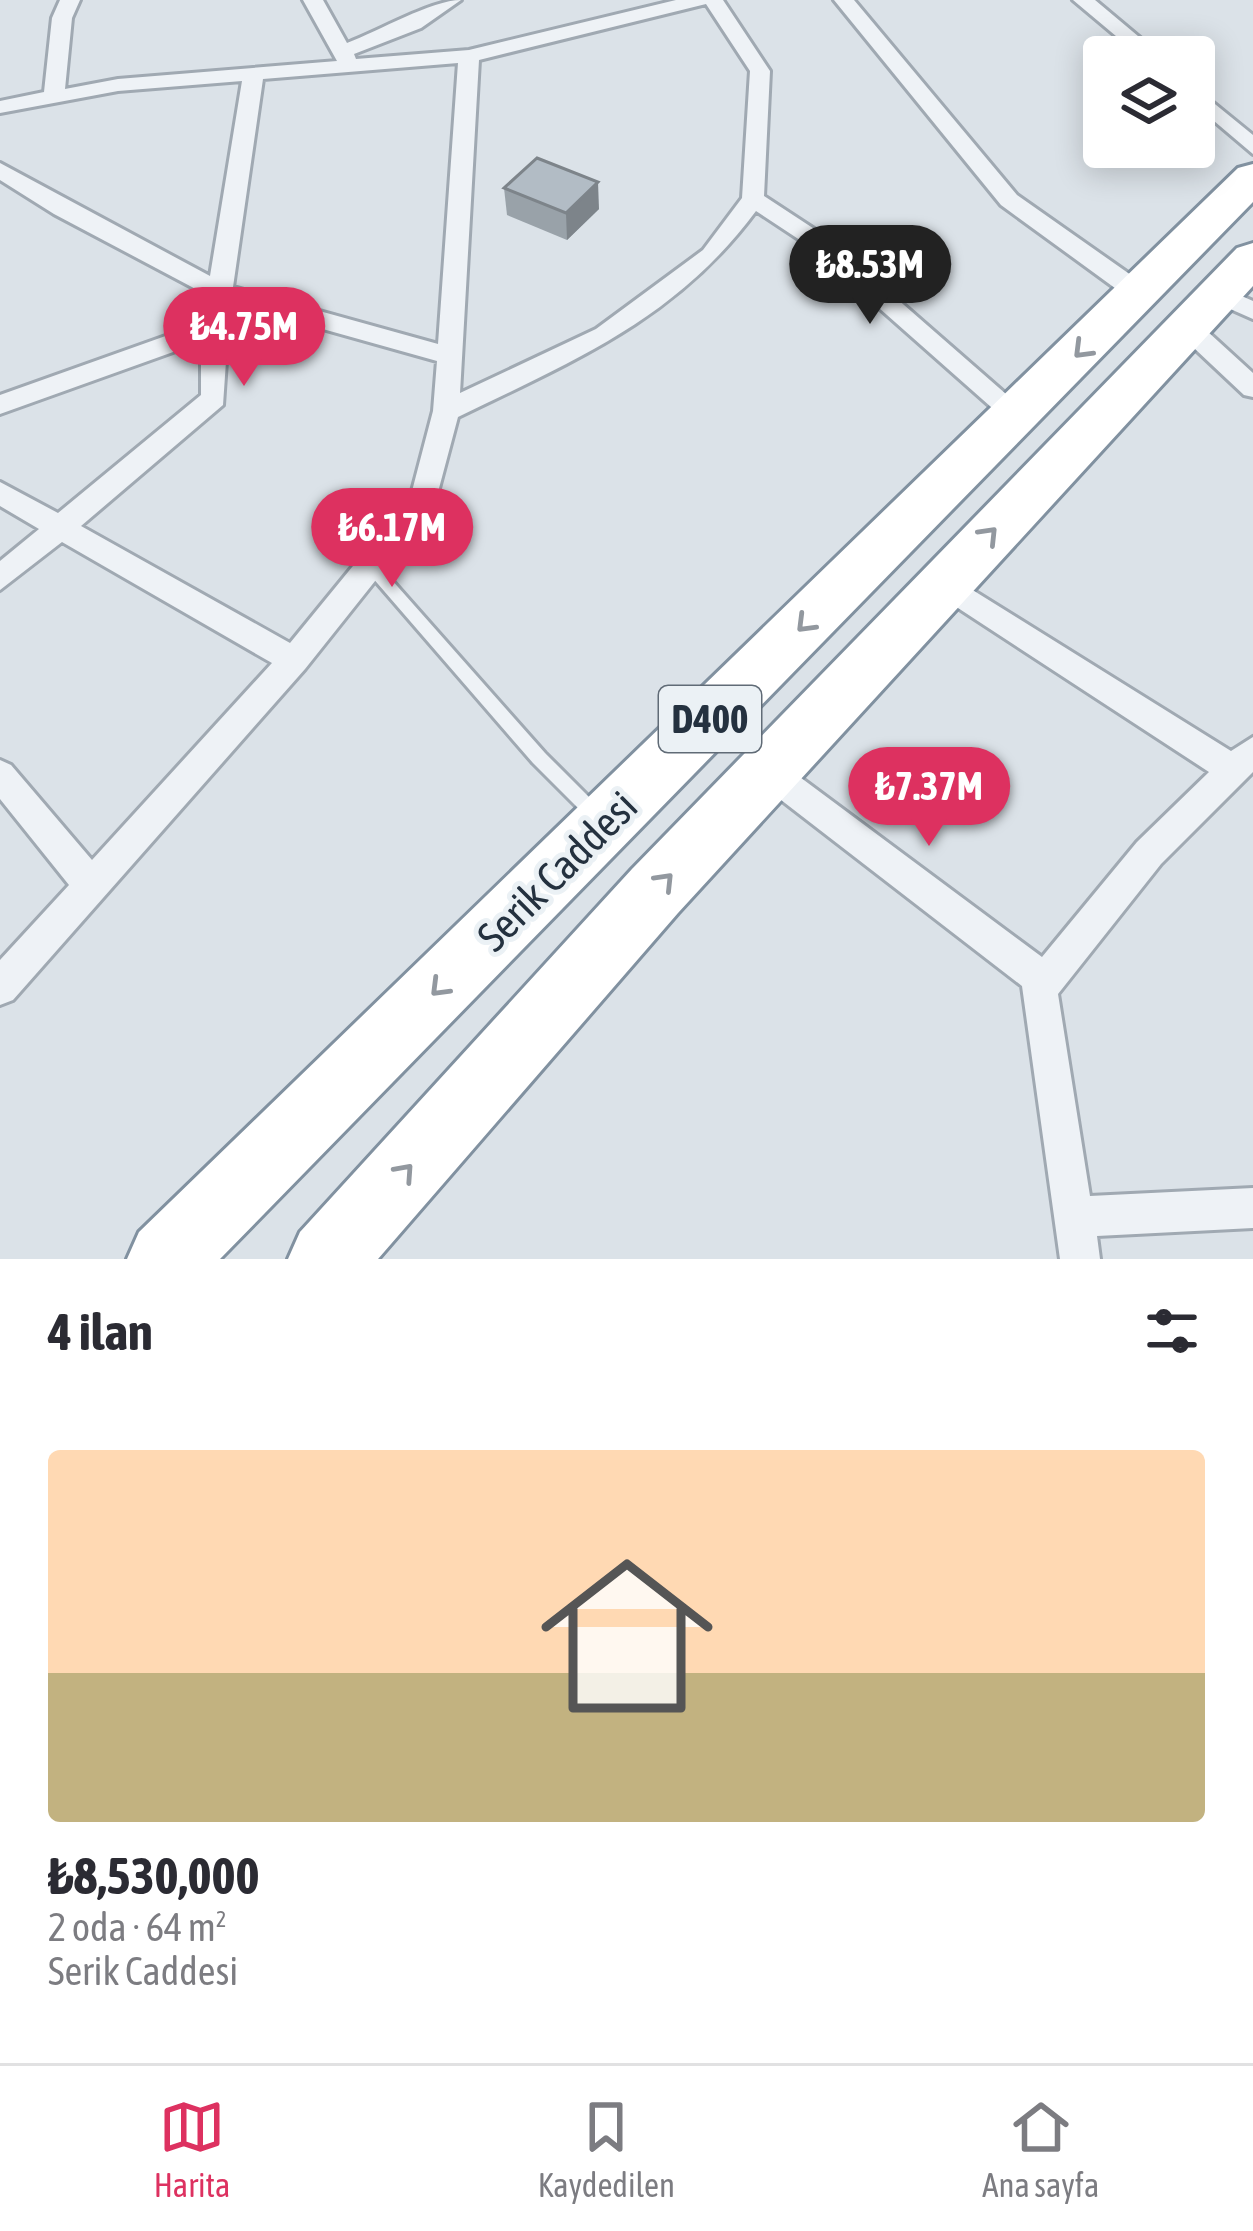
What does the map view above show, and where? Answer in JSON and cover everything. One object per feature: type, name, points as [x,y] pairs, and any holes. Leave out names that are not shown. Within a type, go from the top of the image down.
[{"type":"highway","name":"Serik Caddesi","points":[[327,1259],[655,891],[1210,297],[1253,177]]},
{"type":"highway","name":"Serik Caddesi","points":[[166,1259],[1017,415],[1210,297]]},
{"type":"street","points":[[54,97],[62,18],[70,0]]},
{"type":"street","points":[[313,0],[345,58]]},
{"type":"street","points":[[345,58],[451,0]]},
{"type":"street","points":[[0,107],[118,85],[254,73],[345,58],[469,56],[700,0]]},
{"type":"street","points":[[446,411],[605,335],[711,255],[753,199],[760,70],[713,0]]},
{"type":"street","points":[[844,0],[1010,200],[1210,297],[1253,388]]},
{"type":"street","points":[[1083,0],[1128,36]]},
{"type":"street","points":[[0,987],[294,661],[424,499],[446,411],[469,56]]},
{"type":"street","points":[[0,578],[214,398],[214,328],[254,73]]},
{"type":"street","points":[[1215,112],[1253,147]]},
{"type":"street","points":[[0,170],[62,209],[221,292],[449,356]]},
{"type":"street","points":[[753,199],[817,241],[1017,415]]},
{"type":"street","points":[[0,405],[214,328]]},
{"type":"street","points":[[0,493],[294,661]]},
{"type":"street","points":[[942,584],[1243,760],[1149,853],[1039,989],[1080,1259]]},
{"type":"street","points":[[770,773],[1045,981]]},
{"type":"street","points":[[0,775],[93,887]]},
{"type":"street","points":[[1073,1217],[1253,1208]]},
{"type":"lane","points":[[370,565],[539,758],[605,823]]},
{"type":"building","points":[[537,158],[598,182],[566,213],[504,188]]}]
